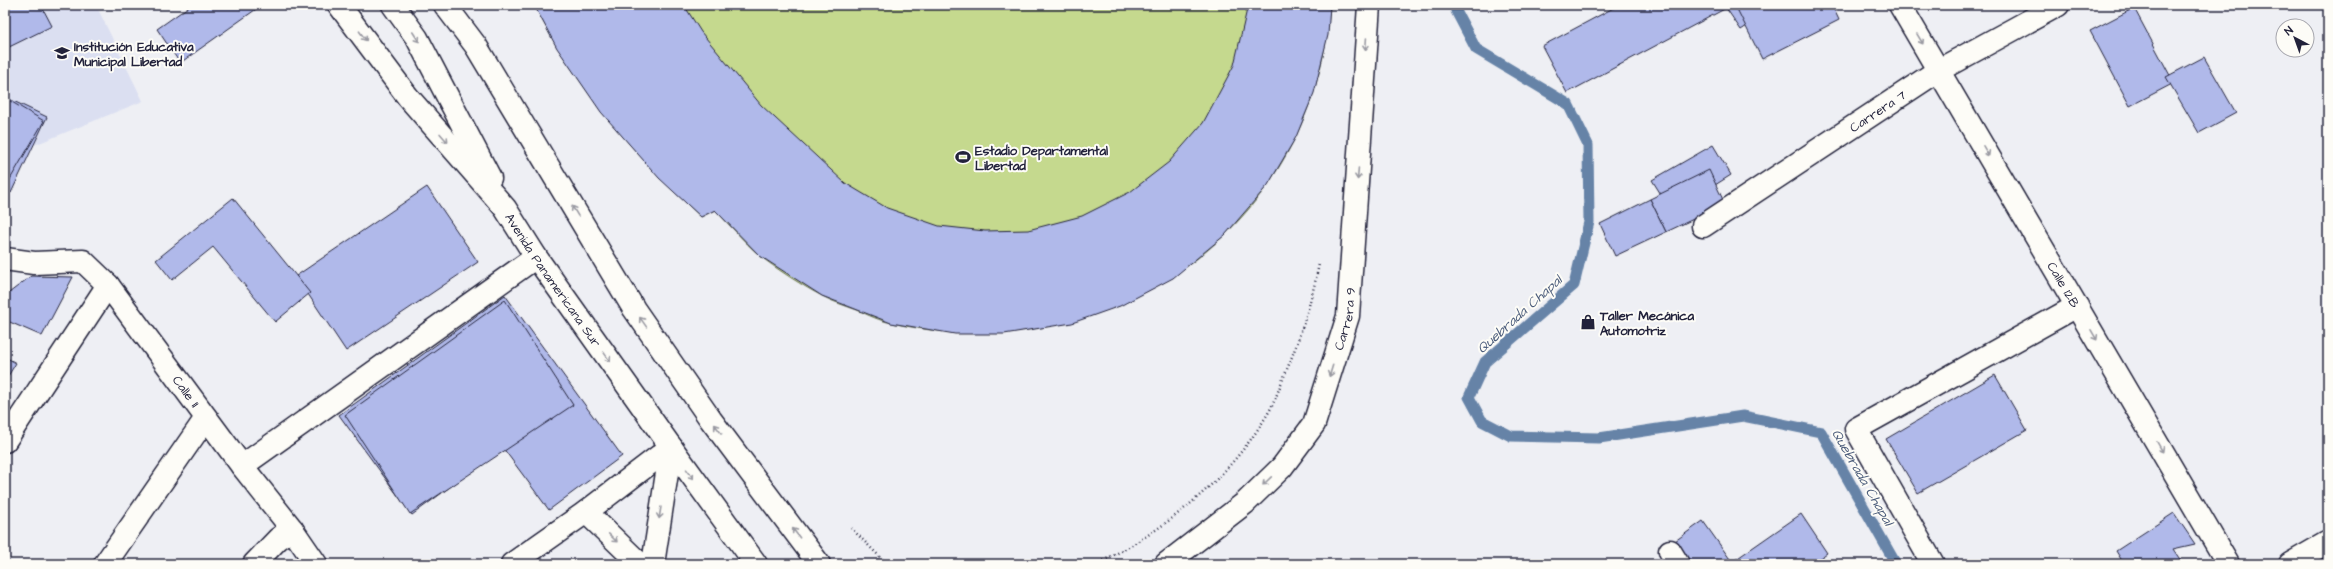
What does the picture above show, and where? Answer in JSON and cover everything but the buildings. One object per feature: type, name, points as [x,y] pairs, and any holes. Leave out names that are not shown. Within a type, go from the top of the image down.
[{"type":"street","name":"Avenida Panamericana Sur","points":[[339,5],[408,97],[506,208],[536,256],[756,564]]},
{"type":"street","points":[[393,5],[417,38],[506,208]]},
{"type":"street","points":[[445,5],[476,46],[634,309],[711,420],[817,559]]},
{"type":"street","points":[[462,5],[476,46]]},
{"type":"street","name":"Carrera 9","points":[[1166,564],[1245,503],[1282,467],[1314,424],[1348,316],[1369,5]]},
{"type":"street","name":"Calle 12B","points":[[1900,5],[2228,564]]},
{"type":"street","name":"Carrera 7","points":[[1703,226],[1938,70],[2058,5]]},
{"type":"street","points":[[242,466],[536,256]]},
{"type":"street","name":"Calle 11","points":[[5,259],[34,263],[83,261],[108,285],[242,466],[292,529],[316,564]]},
{"type":"street","points":[[5,441],[108,285]]},
{"type":"street","points":[[1933,564],[1856,429],[2077,306]]},
{"type":"street","points":[[105,564],[206,418]]},
{"type":"street","points":[[512,564],[586,512],[671,447]]},
{"type":"street","points":[[653,564],[671,447]]},
{"type":"street","points":[[586,512],[640,564]]},
{"type":"street","points":[[254,564],[278,539],[292,529]]},
{"type":"street","points":[[2290,564],[2328,542]]},
{"type":"path","points":[[1096,564],[1153,533],[1216,479],[1248,443],[1268,414],[1298,344],[1313,297],[1320,259]]},
{"type":"path","points":[[851,528],[887,564]]},
{"type":"path","points":[[878,564],[880,558]]},
{"type":"shaded area","name":"Institución Educativa Municipal Libertad","points":[[5,5],[96,5],[143,101],[37,144],[5,152]]},
{"type":"green space","name":"Estadio Departamental Libertad","points":[[534,5],[1330,5],[1316,85],[1286,156],[1242,217],[1186,267],[1122,304],[1049,326],[972,333],[892,323],[874,318],[831,300],[799,283],[765,260],[748,245],[715,210],[701,217],[652,169],[608,118],[569,65]]},
{"type":"waterway","name":"Quebrada Chapal","points":[[1457,5],[1456,11],[1476,49],[1568,104],[1588,145],[1589,222],[1574,285],[1485,362],[1469,397],[1482,421],[1511,436],[1599,438],[1743,416],[1821,432],[1896,564]]},
{"type":"place","name":"Institución Educativa Municipal Libertad","points":[[62,53]]},
{"type":"place","name":"Estadio Departamental Libertad","points":[[963,157]]},
{"type":"place","name":"Taller Mecánica Automotriz","points":[[1588,322]]}]
